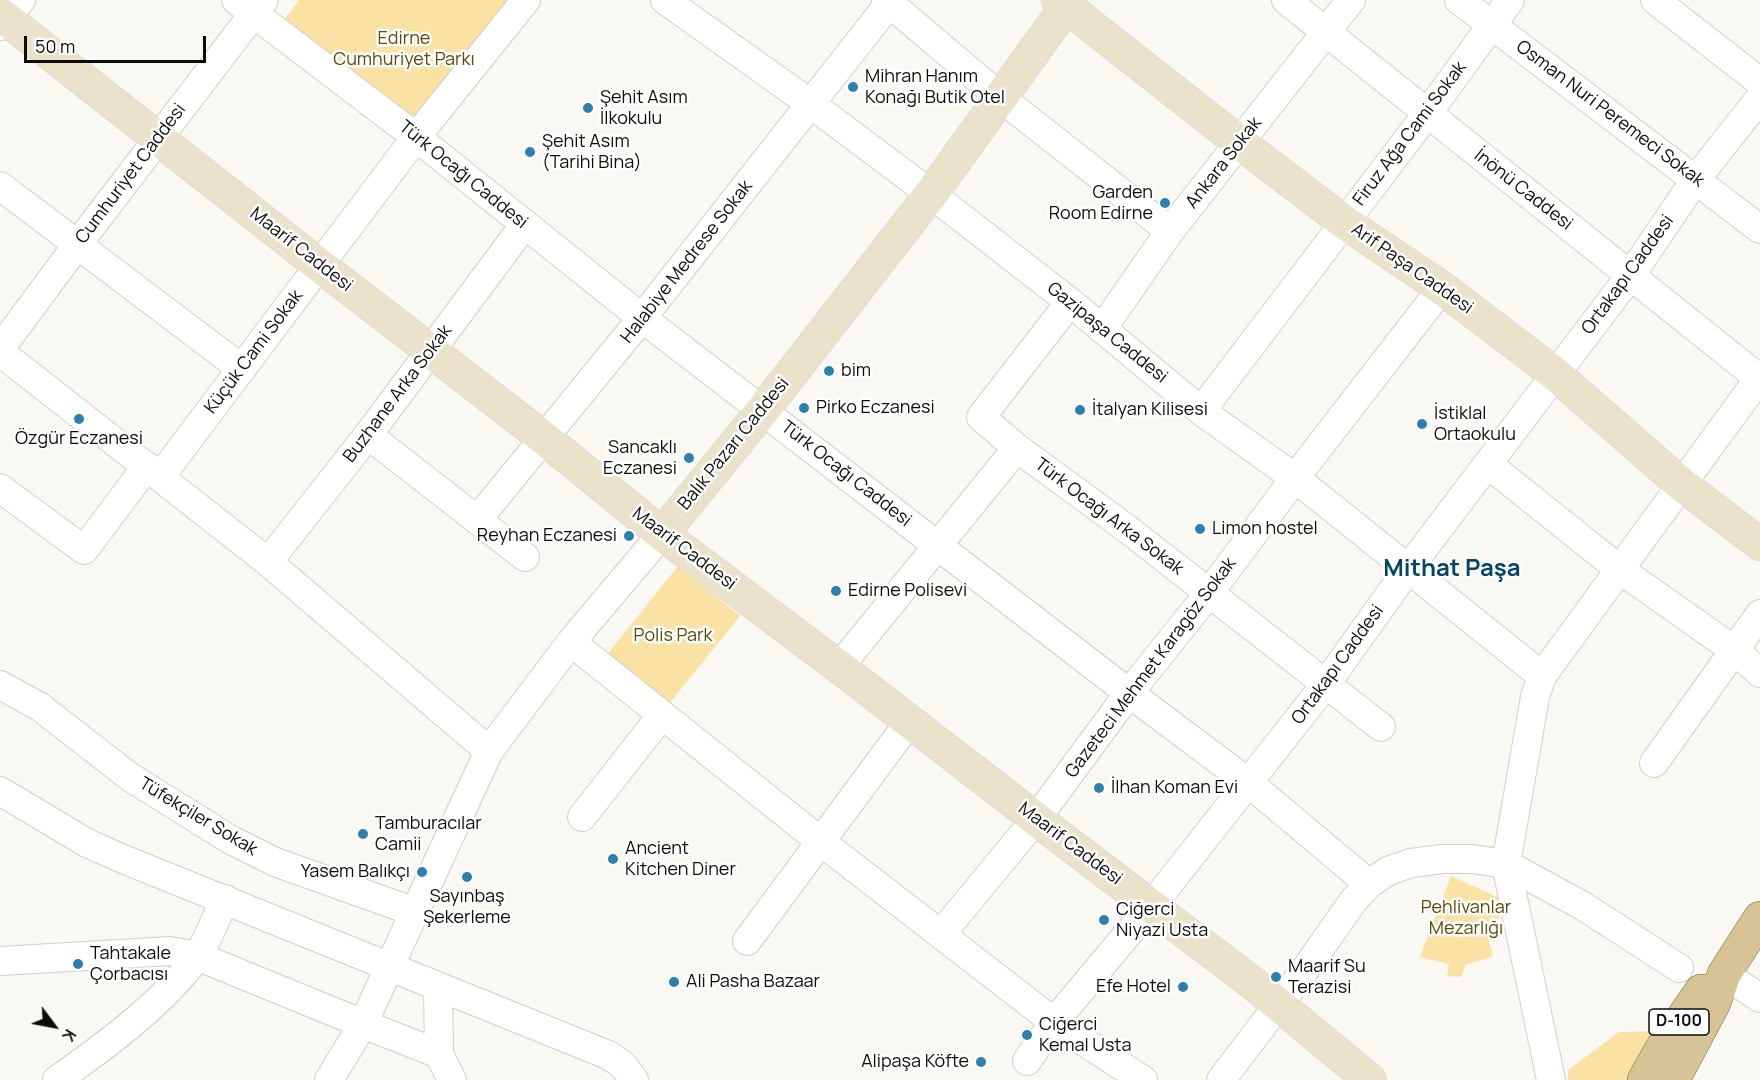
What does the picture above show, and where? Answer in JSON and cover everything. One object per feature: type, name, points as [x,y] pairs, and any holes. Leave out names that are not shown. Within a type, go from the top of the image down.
[{"type":"main road","name":"D-100","points":[[1673,1080],[1714,1003],[1724,974],[1760,918]]},
{"type":"main road","name":"D-100","points":[[1644,1080],[1662,1048],[1699,993],[1724,974]]},
{"type":"street","name":"Küçük Cami Sokak","points":[[0,488],[84,550],[242,369],[417,137],[526,0]]},
{"type":"street","name":"İnönü Caddesi","points":[[1286,0],[1760,378]]},
{"type":"street","name":"Ankara Sokak","points":[[1102,329],[1170,231],[1351,0]]},
{"type":"street","name":"Osman Nuri Peremeci Sokak","points":[[1459,0],[1760,229]]},
{"type":"street","name":"Firuz Ağa Cami Sokak","points":[[1201,411],[1427,114],[1510,0]]},
{"type":"street","points":[[1655,0],[1760,82]]},
{"type":"street","points":[[889,1],[1001,98],[1170,231]]},
{"type":"street","name":"Halabiye Medrese Sokak","points":[[477,520],[642,318],[889,1]]},
{"type":"street","name":"Balık Pazarı Caddesi","points":[[328,1080],[363,1024],[391,967],[489,751],[571,642],[763,410],[931,194],[1001,98],[1065,2]]},
{"type":"street","name":"Arif Paşa Caddesi","points":[[1065,2],[1240,143],[1344,222],[1442,288],[1555,374],[1681,484],[1760,544]]},
{"type":"street","name":"Türk Ocağı Caddesi","points":[[251,5],[642,318],[1249,783],[1369,884]]},
{"type":"street","name":"Cumhuriyet Caddesi","points":[[0,350],[158,138],[251,5]]},
{"type":"street","name":"Gazipaşa Caddesi","points":[[683,5],[1070,302],[1201,411],[1295,478],[1542,676]]},
{"type":"street","name":"Maarif Caddesi","points":[[7,15],[158,138],[545,439],[662,534],[1152,905],[1279,1003],[1370,1080]]},
{"type":"street","name":"Ortakapı Caddesi","points":[[1027,1061],[1054,1022],[1152,905],[1325,685],[1408,569],[1630,276],[1696,179],[1760,98]]},
{"type":"street","points":[[0,186],[242,369]]},
{"type":"street","name":"Buzhane Arka Sokak","points":[[267,562],[368,435],[525,224]]},
{"type":"street","name":"Gazeteci Mehmet Karagöz Sokak","points":[[940,934],[1036,819],[1129,693],[1209,593],[1442,288]]},
{"type":"street","name":"Türk Ocağı Arka Sokak","points":[[1070,302],[981,417],[1017,448],[1126,528],[1381,727]]},
{"type":"street","points":[[0,350],[267,562],[489,751]]},
{"type":"street","points":[[1551,1080],[1506,864],[1535,697],[1542,676],[1760,378]]},
{"type":"street","points":[[368,435],[525,557]]},
{"type":"street","points":[[839,667],[1017,448]]},
{"type":"street","points":[[1488,465],[1619,569],[1734,650],[1760,673]]},
{"type":"street","points":[[1654,763],[1760,615]]},
{"type":"street","points":[[571,642],[820,842],[1054,1022],[1143,1080]]},
{"type":"street","name":"Tüfekçiler Sokak","points":[[0,685],[40,707],[130,777],[231,840],[275,862],[415,912]]},
{"type":"street","points":[[582,817],[662,715]]},
{"type":"street","points":[[747,941],[910,721]]},
{"type":"street","points":[[0,791],[87,843],[608,1055],[623,1065],[634,1080]]},
{"type":"street","points":[[1221,1080],[1302,974],[1354,900],[1369,884],[1388,871],[1412,863],[1443,859],[1472,859],[1506,864],[1583,906],[1679,968]]},
{"type":"street","points":[[57,1080],[168,992],[197,956],[225,899]]},
{"type":"street","points":[[0,961],[170,951],[197,956],[439,1054]]},
{"type":"street","points":[[1724,974],[1760,998]]},
{"type":"street","points":[[438,987],[439,1054],[452,1080]]},
{"type":"green space","name":"Edirne Cumhuriyet Parkı","points":[[299,0],[507,0],[414,118],[282,23]]},
{"type":"green space","name":"Polis Park","points":[[678,566],[740,616],[668,705],[606,656]]},
{"type":"green space","name":"Pehlivanlar Mezarlığı","points":[[1451,876],[1508,902],[1488,938],[1493,956],[1466,965],[1461,977],[1447,976],[1449,964],[1420,957]]},
{"type":"green space","points":[[1660,1031],[1634,1080],[1568,1080],[1568,1070],[1619,1032]]},
{"type":"place","name":"Mihran Hanım Konağı Butik Otel","points":[[853,87]]},
{"type":"place","name":"Şehit Asım İlkokulu","points":[[588,108]]},
{"type":"place","name":"Şehit Asım (Tarihi Bina)","points":[[530,152]]},
{"type":"place","name":"Garden Room Edirne","points":[[1165,203]]},
{"type":"place","name":"bim","points":[[829,371]]},
{"type":"place","name":"Pirko Eczanesi","points":[[804,408]]},
{"type":"place","name":"İtalyan Kilisesi","points":[[1080,410]]},
{"type":"place","name":"Özgür Eczanesi","points":[[79,419]]},
{"type":"place","name":"İstiklal Ortaokulu","points":[[1422,424]]},
{"type":"place","name":"Sancaklı Eczanesi","points":[[689,458]]},
{"type":"place","name":"Limon hostel","points":[[1200,529]]},
{"type":"place","name":"Reyhan Eczanesi","points":[[629,536]]},
{"type":"place","name":"Edirne Polisevi","points":[[836,591]]},
{"type":"place","name":"İlhan Koman Evi","points":[[1099,788]]},
{"type":"place","name":"Tamburacılar Camii","points":[[363,834]]},
{"type":"place","name":"Ancient Kitchen Diner","points":[[613,859]]},
{"type":"place","name":"Yasem Balıkçı","points":[[422,872]]},
{"type":"place","name":"Sayınbaş Şekerleme","points":[[467,877]]},
{"type":"place","name":"Ciğerci Niyazi Usta","points":[[1104,920]]},
{"type":"place","name":"Tahtakale Çorbacısı","points":[[78,964]]},
{"type":"place","name":"Maarif Su Terazisi","points":[[1276,977]]},
{"type":"place","name":"Ali Pasha Bazaar","points":[[674,982]]},
{"type":"place","name":"Efe Hotel","points":[[1183,987]]},
{"type":"place","name":"Ciğerci Kemal Usta","points":[[1027,1035]]},
{"type":"place","name":"Alipaşa Köfte","points":[[981,1062]]},
{"type":"district","name":"Mithat Paşa","points":[[1452,569]]}]
